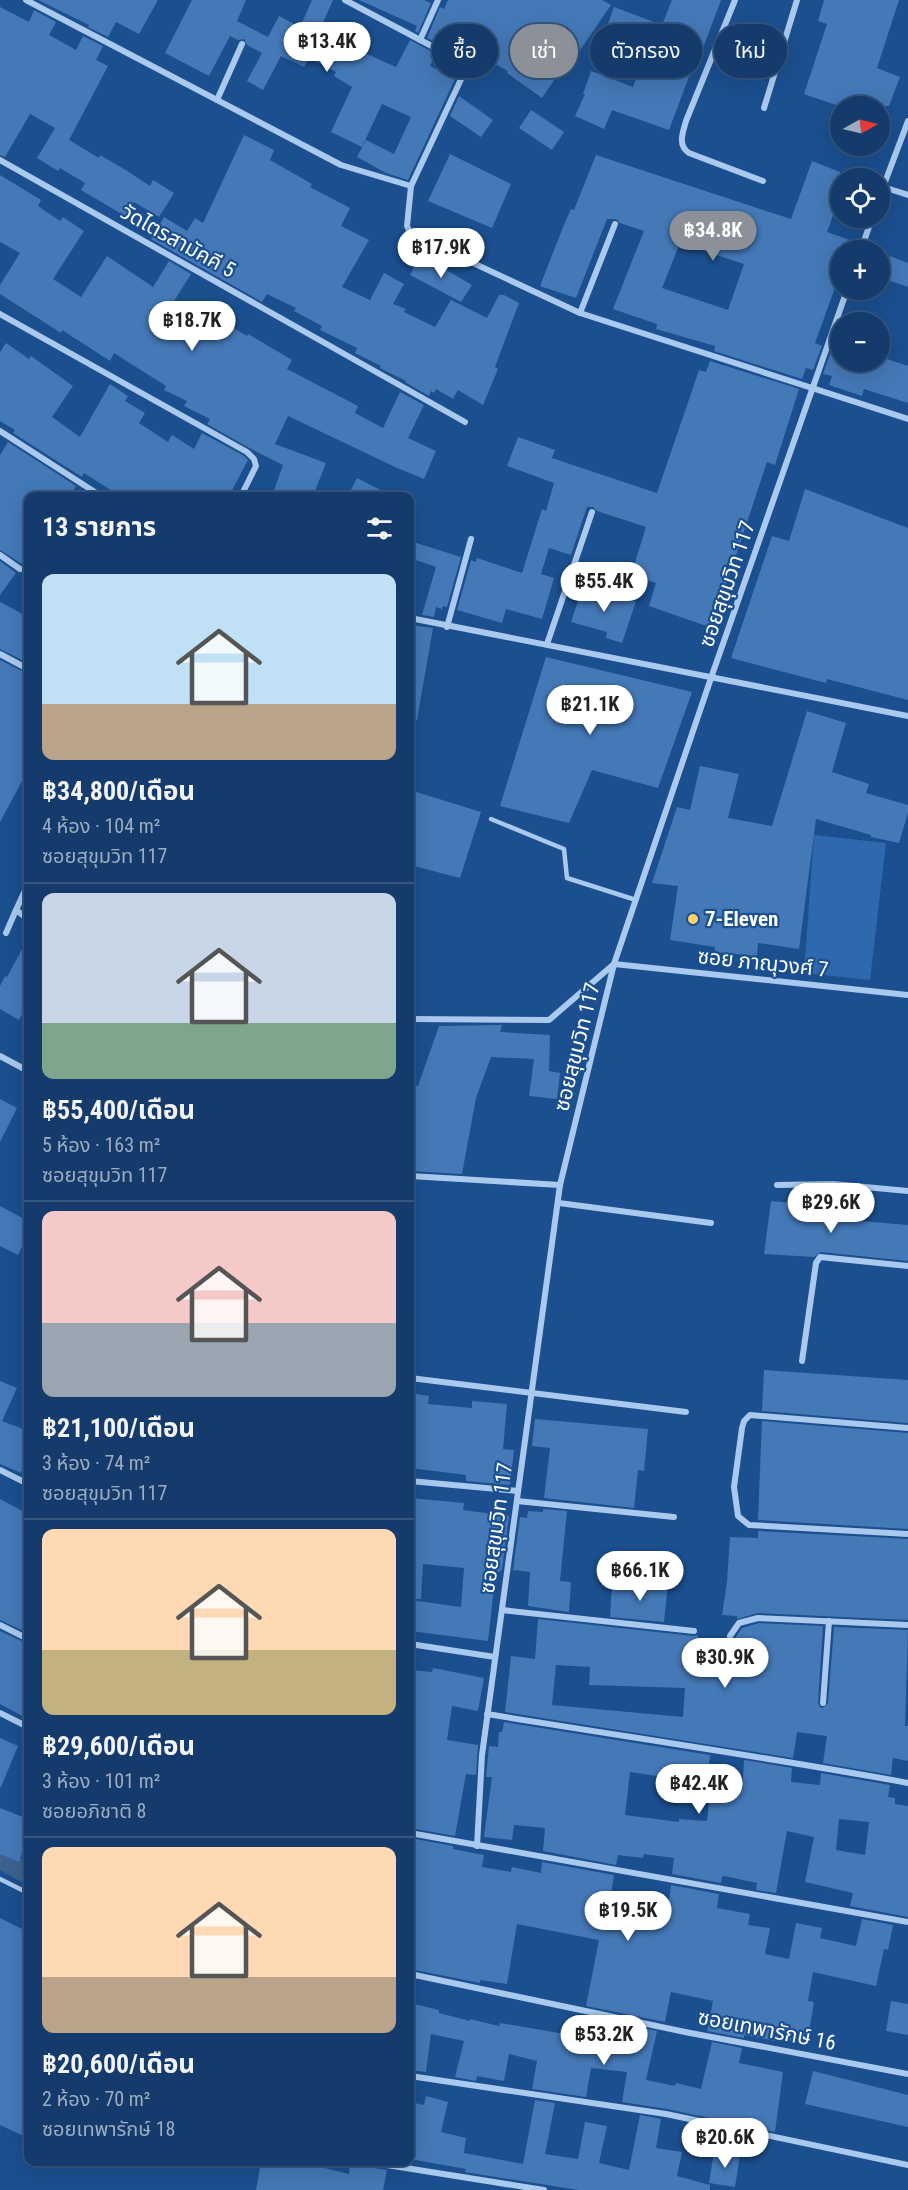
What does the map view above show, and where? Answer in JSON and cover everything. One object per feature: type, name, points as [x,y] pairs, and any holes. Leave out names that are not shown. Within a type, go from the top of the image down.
[{"type":"street","points":[[26,0],[341,165],[411,186]]},
{"type":"street","points":[[345,0],[458,60],[464,67],[463,75],[411,186],[407,226],[411,234],[580,313],[908,419]]},
{"type":"street","points":[[420,40],[438,0]]},
{"type":"street","points":[[735,0],[686,121],[681,139],[682,146],[689,153],[763,181]]},
{"type":"street","points":[[764,108],[797,0]]},
{"type":"street","points":[[217,100],[242,44]]},
{"type":"street","points":[[890,169],[908,121]]},
{"type":"street","name":"วัดไตรสามัคคี 5","points":[[0,160],[465,422]]},
{"type":"street","points":[[890,189],[908,195]]},
{"type":"street","points":[[580,313],[615,224]]},
{"type":"street","name":"ซอยสุขุมวิท 117","points":[[477,1845],[482,1755],[487,1714],[561,1185],[614,964],[843,300]]},
{"type":"street","points":[[0,314],[247,452],[254,459],[256,466],[243,492]]},
{"type":"street","points":[[0,431],[95,492]]},
{"type":"street","points":[[547,644],[592,512]]},
{"type":"street","points":[[447,627],[471,539]]},
{"type":"street","points":[[0,555],[20,569]]},
{"type":"street","points":[[414,619],[908,716]]},
{"type":"street","points":[[0,654],[24,667]]},
{"type":"street","points":[[6,933],[24,893]]},
{"type":"street","points":[[16,910],[24,916]]},
{"type":"street","points":[[414,1019],[549,1020],[614,964]]},
{"type":"street","name":"ซอย ภาณุวงศ์ 7","points":[[614,964],[908,995]]},
{"type":"street","points":[[0,1056],[24,1069]]},
{"type":"street","points":[[414,1176],[561,1185]]},
{"type":"street","points":[[777,1185],[833,1184],[908,1191]]},
{"type":"street","points":[[559,1203],[711,1223]]},
{"type":"street","points":[[802,1361],[816,1263],[820,1257],[908,1266]]},
{"type":"street","points":[[414,1378],[686,1412]]},
{"type":"street","points":[[908,1428],[750,1415],[744,1421],[742,1428],[734,1487],[738,1516],[749,1526],[908,1534]]},
{"type":"street","points":[[0,1470],[24,1482]]},
{"type":"street","points":[[414,1481],[518,1491]]},
{"type":"street","points":[[517,1501],[674,1517]]},
{"type":"street","points":[[502,1610],[694,1631]]},
{"type":"street","points":[[726,1676],[730,1636],[739,1623],[758,1618],[908,1625]]},
{"type":"street","points":[[823,1703],[829,1621]]},
{"type":"street","points":[[0,1625],[24,1637]]},
{"type":"street","points":[[414,1645],[495,1657]]},
{"type":"street","points":[[0,1713],[24,1725]]},
{"type":"street","points":[[487,1714],[658,1743],[803,1763],[908,1783]]},
{"type":"street","points":[[414,1834],[908,1922]]},
{"type":"street","name":"ซอยเทพารักษ์ 16","points":[[414,1975],[685,2032],[908,2074]]},
{"type":"street","points":[[414,2077],[666,2114],[908,2165]]},
{"type":"street","points":[[393,2166],[544,2190]]},
{"type":"lane","points":[[491,819],[564,849],[567,878],[636,900]]},
{"type":"lane","points":[[0,1879],[24,1891]]},
{"type":"shaded area","points":[[814,835],[886,843],[870,980],[804,973]]},
{"type":"building","points":[[38,0],[158,0],[139,34],[116,22],[108,37]]},
{"type":"building","points":[[192,0],[246,0],[237,21],[268,37],[279,16],[300,27],[312,0],[333,0],[321,27],[360,46],[358,50],[396,67],[410,40],[432,52],[430,66],[432,67],[432,78],[455,79],[408,180],[386,173],[357,157],[366,140],[394,154],[411,117],[382,104],[362,147],[331,132],[352,87],[334,76],[336,72],[309,58],[304,67],[281,56],[263,90],[247,81],[262,53],[247,45],[244,39],[238,40],[230,36],[209,76],[165,53]]},
{"type":"building","points":[[359,0],[424,0],[431,3],[418,33],[415,31],[417,26]]},
{"type":"building","points":[[448,0],[602,0],[611,5],[598,24],[590,24],[590,36],[578,53],[578,24],[510,24],[510,75],[508,71],[498,66],[498,24],[433,24],[440,7],[444,9]]},
{"type":"building","points":[[672,0],[721,0],[702,51],[702,24],[662,24]]},
{"type":"building","points":[[824,0],[899,0],[877,68],[900,77],[890,103],[890,96],[830,96],[830,103],[804,94],[827,24],[818,21]]},
{"type":"building","points":[[0,7],[29,22],[34,10],[56,22],[49,35],[76,50],[83,36],[103,46],[96,60],[108,66],[69,140],[99,158],[100,155],[150,186],[153,180],[174,193],[159,217],[134,202],[125,216],[81,190],[85,183],[60,168],[58,171],[37,158],[55,128],[30,114],[5,157],[0,155]]},
{"type":"building","points":[[614,7],[659,24],[608,24]]},
{"type":"building","points":[[432,26],[432,40],[427,38]]},
{"type":"building","points":[[590,74],[590,78],[609,78],[633,87],[636,78],[688,78],[669,130],[612,110],[604,129],[575,116],[585,94],[583,94]]},
{"type":"building","points":[[514,78],[556,78],[542,98]]},
{"type":"building","points":[[459,96],[493,120],[481,137],[450,116]]},
{"type":"building","points":[[531,110],[564,132],[552,150],[519,128]]},
{"type":"building","points":[[244,135],[274,150],[270,160],[312,184],[310,187],[350,208],[341,226],[369,240],[342,287],[370,300],[384,273],[404,284],[393,304],[406,309],[404,312],[435,327],[451,300],[487,318],[499,295],[504,295],[519,303],[495,367],[498,369],[483,405],[458,390],[453,399],[436,389],[434,393],[431,391],[429,396],[380,368],[381,366],[355,353],[357,348],[320,330],[322,326],[294,311],[296,308],[267,294],[262,302],[151,239],[164,217],[187,231],[195,218],[203,223]]},
{"type":"building","points":[[450,154],[511,184],[492,228],[428,201]]},
{"type":"building","points":[[596,155],[791,219],[812,161],[830,168],[830,224],[827,232],[850,240],[830,240],[831,300],[815,343],[822,346],[813,370],[806,368],[802,379],[714,351],[715,346],[656,329],[657,324],[613,309],[644,231],[620,223],[616,219],[607,219],[576,298],[540,286],[571,209],[574,210]],"holes":[[[680,243],[744,264],[728,310],[662,288]]]},
{"type":"building","points":[[0,175],[41,200],[38,206],[60,221],[63,217],[84,231],[53,279],[81,297],[107,256],[153,287],[169,261],[191,274],[171,306],[216,334],[224,322],[247,336],[248,334],[292,360],[287,369],[358,406],[355,413],[383,428],[400,392],[424,405],[408,438],[436,451],[424,479],[288,416],[275,444],[326,463],[315,492],[273,492],[283,465],[207,424],[210,419],[184,406],[187,401],[164,390],[166,386],[114,353],[110,361],[0,294],[0,285],[20,253],[0,242]]},
{"type":"building","points":[[421,255],[472,285],[461,302],[410,275]]},
{"type":"building","points":[[890,256],[908,263],[908,287],[890,281]]},
{"type":"building","points":[[6,343],[29,359],[31,356],[73,386],[52,417],[80,437],[110,384],[128,396],[125,401],[145,413],[139,423],[168,442],[172,435],[194,449],[202,433],[248,460],[231,492],[114,492],[84,473],[82,477],[13,433],[15,430],[0,421],[0,352]]},
{"type":"building","points":[[830,355],[830,372],[890,372],[890,360],[908,366],[908,403],[864,389],[862,396],[829,385],[832,376],[823,374]]},
{"type":"building","points":[[710,361],[799,389],[775,465],[767,462],[712,628],[649,606],[656,583],[631,575],[646,527],[597,511],[593,507],[587,507],[571,555],[549,548],[541,574],[554,578],[542,619],[506,609],[502,623],[457,610],[471,560],[476,562],[477,558],[522,573],[542,509],[546,511],[554,483],[507,466],[518,437],[555,450],[552,458],[657,493],[699,370],[706,372]]},
{"type":"building","points":[[8,442],[76,486],[72,492],[24,492],[24,561],[22,564],[0,550],[0,455]]},
{"type":"building","points":[[357,478],[384,492],[350,492]]},
{"type":"building","points":[[805,489],[908,528],[908,700],[827,679],[826,683],[731,658],[772,536],[789,541]]},
{"type":"building","points":[[414,542],[461,557],[447,607],[443,606],[442,609],[436,607],[434,617],[422,615],[436,567],[414,559]]},
{"type":"building","points":[[0,561],[16,573],[0,595]]},
{"type":"building","points":[[583,586],[636,601],[622,643],[606,638],[607,632],[571,622]]},
{"type":"building","points":[[0,602],[24,615],[24,661],[0,649]]},
{"type":"building","points":[[414,626],[433,628],[417,720],[414,720]]},
{"type":"building","points":[[546,657],[692,692],[658,788],[592,770],[569,823],[500,806]]},
{"type":"building","points":[[0,660],[24,672],[24,777],[0,822]]},
{"type":"building","points":[[807,711],[846,723],[832,772],[869,784],[866,793],[908,805],[908,813],[899,843],[871,837],[871,835],[816,819],[799,949],[758,943],[757,956],[715,952],[715,947],[670,940],[678,886],[652,883],[677,807],[690,810],[700,766],[739,774],[728,818],[772,826]]},
{"type":"building","points":[[414,791],[481,812],[460,878],[414,866]]},
{"type":"building","points":[[24,945],[24,1011],[19,1020],[0,1009],[0,986],[5,976],[7,977]]},
{"type":"building","points":[[502,1025],[500,1032],[550,1035],[549,1071],[560,1073],[557,1099],[529,1096],[534,1059],[491,1057],[476,1098],[462,1174],[414,1171],[414,1086],[418,1086],[439,1026]]},
{"type":"building","points":[[0,1099],[17,1108],[0,1142]]},
{"type":"building","points":[[771,1201],[824,1206],[823,1210],[849,1212],[848,1220],[908,1225],[908,1261],[821,1252],[814,1257],[764,1254]]},
{"type":"building","points":[[0,1206],[24,1219],[24,1242],[18,1255],[0,1246]]},
{"type":"building","points":[[764,1370],[908,1380],[908,1423],[762,1411]]},
{"type":"building","points":[[0,1381],[17,1388],[2,1421],[24,1429],[24,1464],[21,1473],[0,1464]]},
{"type":"building","points":[[414,1394],[429,1396],[428,1404],[472,1408],[472,1401],[507,1404],[503,1449],[514,1450],[510,1485],[466,1481],[466,1475],[414,1468]]},
{"type":"building","points":[[535,1419],[648,1429],[644,1471],[638,1470],[634,1508],[544,1498],[550,1448],[532,1446]]},
{"type":"building","points":[[762,1421],[908,1433],[908,1529],[758,1520]]},
{"type":"building","points":[[414,1498],[464,1503],[463,1510],[509,1516],[502,1569],[500,1572],[496,1571],[488,1641],[414,1632],[414,1601],[461,1607],[464,1568],[423,1564],[421,1599],[414,1599]]},
{"type":"building","points":[[0,1499],[24,1512],[24,1631],[0,1620]]},
{"type":"building","points":[[543,1509],[567,1511],[560,1581],[571,1582],[569,1612],[528,1606],[530,1572],[513,1570],[520,1517],[527,1518],[528,1511],[543,1512]]},
{"type":"building","points":[[758,1531],[908,1539],[908,1620],[758,1613],[737,1619],[737,1616],[722,1615],[730,1537],[758,1538]]},
{"type":"building","points":[[650,1580],[668,1582],[664,1622],[610,1617],[612,1584],[649,1587]]},
{"type":"building","points":[[538,1619],[698,1635],[696,1672],[721,1674],[722,1679],[726,1681],[731,1679],[732,1666],[735,1666],[736,1637],[742,1628],[759,1623],[823,1626],[818,1703],[823,1708],[828,1703],[834,1627],[908,1630],[905,1726],[908,1726],[908,1761],[893,1758],[891,1775],[823,1763],[827,1736],[797,1732],[793,1758],[505,1712],[511,1656],[535,1659]],"holes":[[[556,1665],[590,1667],[589,1685],[685,1688],[683,1717],[552,1705]]]},
{"type":"building","points":[[0,1631],[24,1642],[24,1717],[0,1704]]},
{"type":"building","points":[[433,1668],[484,1678],[478,1711],[452,1706],[447,1740],[478,1745],[476,1775],[466,1774],[455,1836],[414,1829],[414,1670],[432,1672]]},
{"type":"building","points":[[504,1722],[710,1755],[706,1790],[683,1788],[683,1784],[662,1781],[663,1777],[630,1772],[625,1815],[679,1822],[679,1819],[707,1821],[712,1778],[743,1782],[744,1760],[792,1768],[791,1782],[820,1785],[821,1773],[890,1785],[888,1797],[895,1798],[895,1804],[908,1806],[908,1917],[850,1906],[853,1893],[805,1882],[814,1837],[787,1831],[776,1893],[756,1890],[757,1883],[724,1876],[721,1883],[672,1874],[674,1858],[644,1854],[643,1858],[618,1855],[616,1865],[543,1851],[545,1828],[514,1825],[512,1840],[484,1837],[492,1777],[486,1777],[489,1746],[498,1747],[499,1732],[502,1732]],"holes":[[[839,1819],[869,1822],[865,1855],[836,1850]]]},
{"type":"building","points":[[0,1738],[18,1746],[1,1787],[0,1787]]},
{"type":"building","points":[[0,1808],[24,1817],[24,1848],[19,1862],[0,1854]]},
{"type":"building","points":[[414,1839],[484,1855],[482,1867],[511,1872],[512,1867],[541,1873],[542,1862],[614,1875],[610,1901],[639,1907],[641,1897],[669,1901],[671,1885],[719,1894],[717,1908],[750,1914],[748,1925],[770,1928],[765,1954],[789,1959],[796,1923],[822,1928],[820,1938],[856,1946],[862,1919],[893,1925],[888,1950],[884,1949],[876,1986],[813,1972],[808,2001],[814,2002],[807,2044],[776,2038],[775,2041],[744,2035],[744,2038],[707,2031],[713,2001],[671,1992],[665,2022],[586,2006],[599,1940],[517,1924],[507,1984],[480,1980],[480,1983],[414,1970]]},
{"type":"building","points":[[0,1918],[24,1930],[24,2136],[0,2125]]},
{"type":"building","points":[[891,2001],[908,2004],[908,2035],[886,2031]]},
{"type":"building","points":[[414,2004],[470,2021],[470,2019],[499,2026],[500,2023],[600,2040],[604,2020],[657,2031],[646,2080],[675,2086],[676,2083],[701,2089],[712,2042],[742,2048],[739,2063],[783,2072],[775,2132],[622,2102],[627,2072],[591,2068],[586,2097],[532,2089],[537,2061],[509,2054],[504,2081],[477,2076],[476,2081],[455,2077],[464,2041],[431,2034],[426,2072],[414,2070]]},
{"type":"building","points":[[813,2071],[908,2095],[908,2127],[805,2104]]},
{"type":"building","points":[[426,2096],[448,2102],[441,2132],[466,2138],[464,2153],[523,2164],[535,2100],[555,2103],[545,2154],[578,2159],[585,2122],[607,2126],[599,2163],[629,2170],[640,2115],[661,2119],[656,2148],[682,2152],[677,2176],[710,2185],[710,2190],[578,2190],[465,2172],[466,2169],[414,2160],[414,2103],[424,2105]]},
{"type":"building","points":[[714,2152],[740,2155],[735,2187],[709,2183]]},
{"type":"building","points":[[260,2166],[316,2166],[349,2174],[350,2166],[387,2170],[383,2190],[256,2190]]},
{"type":"waterway","points":[[0,1859],[24,1872]]},
{"type":"place","name":"7-Eleven","points":[[693,919]]}]
